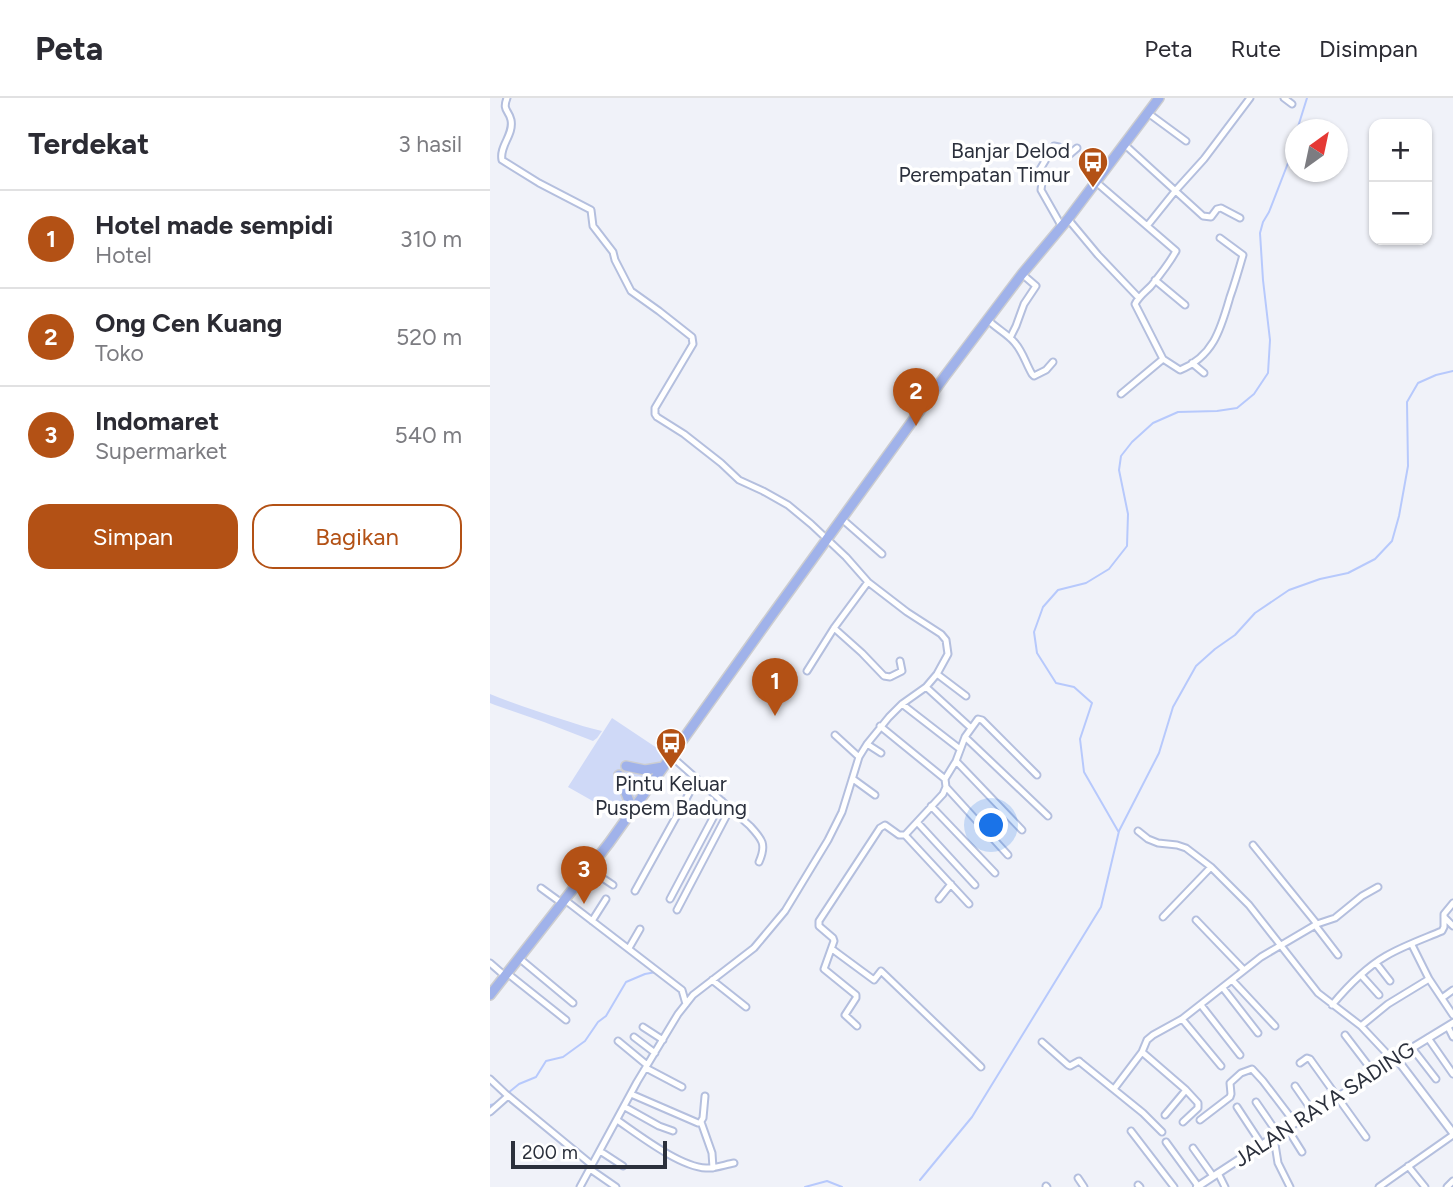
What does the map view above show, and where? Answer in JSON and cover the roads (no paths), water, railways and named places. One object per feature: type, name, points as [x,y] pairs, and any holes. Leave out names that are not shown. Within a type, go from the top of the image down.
[{"type":"highway","points":[[492,990],[589,869],[945,376],[1022,274],[1065,223],[1156,99]]},
{"type":"highway","points":[[626,766],[645,770],[663,767]]},
{"type":"highway","points":[[619,775],[629,801],[627,818]]},
{"type":"street","points":[[507,98],[505,109],[511,120],[502,160],[539,183],[592,209],[593,226],[613,252],[631,291],[692,337],[693,344],[655,408],[655,414],[721,463],[739,480],[788,505],[828,539],[868,582],[941,634],[946,640],[948,654],[926,687],[902,704],[867,744],[859,757],[842,812],[833,831],[785,911],[754,948],[693,995],[678,1014],[580,1187]]},
{"type":"street","points":[[1147,226],[1204,159],[1250,98]]},
{"type":"street","points":[[1284,98],[1292,104]]},
{"type":"street","points":[[1148,113],[1186,141]]},
{"type":"street","points":[[1124,144],[1206,217],[1211,217],[1221,208],[1240,218]]},
{"type":"street","points":[[1077,148],[1070,154],[1054,146],[1039,171],[1041,190],[1065,223],[1139,297]]},
{"type":"street","points":[[1096,182],[1176,251],[1164,270],[1135,304],[1163,359],[1180,370],[1210,347],[1223,324],[1243,255],[1220,238]]},
{"type":"street","points":[[1010,338],[1024,304],[1037,286],[1022,274]]},
{"type":"street","points":[[1156,280],[1185,305]]},
{"type":"street","points":[[988,320],[1022,351],[1034,376],[1046,370],[1053,362]]},
{"type":"street","points":[[1121,394],[1163,359]]},
{"type":"street","points":[[1192,363],[1204,373]]},
{"type":"street","points":[[842,519],[882,554]]},
{"type":"street","points":[[807,671],[868,582]]},
{"type":"street","points":[[834,628],[886,677],[902,671],[900,661]]},
{"type":"street","points":[[937,674],[966,696]]},
{"type":"street","points":[[926,687],[971,728]]},
{"type":"street","points":[[902,704],[960,749]]},
{"type":"street","points":[[945,779],[956,761],[965,737],[978,719],[1037,775]]},
{"type":"street","points":[[880,726],[947,783],[932,806],[902,835]]},
{"type":"street","points":[[835,735],[859,757]]},
{"type":"street","points":[[965,737],[1048,816]]},
{"type":"street","points":[[867,744],[881,753]]},
{"type":"street","points":[[671,756],[761,838],[763,853],[759,862]]},
{"type":"street","points":[[956,761],[1022,830]]},
{"type":"street","points":[[635,891],[697,779]]},
{"type":"street","points":[[853,779],[875,795]]},
{"type":"street","points":[[946,787],[1008,855]]},
{"type":"street","points":[[670,899],[722,801]]},
{"type":"street","points":[[932,806],[995,873]]},
{"type":"street","points":[[677,910],[730,809]]},
{"type":"street","points":[[917,822],[975,885]]},
{"type":"street","points":[[856,1026],[845,1014],[856,996],[824,969],[834,941],[819,926],[819,921],[880,828],[885,825],[902,835],[969,904]]},
{"type":"street","points":[[1138,831],[1158,843],[1186,848],[1211,867],[1249,905],[1294,964],[1329,1002],[1361,1026],[1395,1059],[1453,1134],[1379,1187]]},
{"type":"street","points":[[1253,845],[1338,956]]},
{"type":"street","points":[[1163,917],[1211,867]]},
{"type":"street","points":[[589,869],[613,885]]},
{"type":"street","points":[[939,899],[951,884]]},
{"type":"street","points":[[1114,1089],[1153,1035],[1182,1019],[1243,969],[1316,925],[1335,918],[1362,895],[1378,887]]},
{"type":"street","points":[[541,888],[592,921],[682,990],[686,1004]]},
{"type":"street","points":[[592,921],[606,899]]},
{"type":"street","points":[[1329,1002],[1385,957],[1442,931],[1447,909],[1453,903]]},
{"type":"street","points":[[1444,917],[1453,926]]},
{"type":"street","points":[[1196,920],[1243,969]]},
{"type":"street","points":[[629,948],[640,929]]},
{"type":"street","points":[[1412,945],[1429,979],[1453,1014]]},
{"type":"street","points":[[832,949],[874,980],[881,971],[981,1067]]},
{"type":"street","points":[[519,958],[573,1003]]},
{"type":"street","points":[[490,963],[565,1020]]},
{"type":"street","points":[[1376,963],[1390,981]]},
{"type":"street","points":[[1361,975],[1379,995]]},
{"type":"street","points":[[1361,1026],[1388,1004],[1429,979]]},
{"type":"street","points":[[712,980],[746,1007]]},
{"type":"street","points":[[1232,980],[1275,1026]]},
{"type":"street","points":[[1223,988],[1258,1033]]},
{"type":"street","points":[[1442,998],[1453,990]]},
{"type":"street","points":[[1201,1005],[1240,1055]]},
{"type":"street","points":[[1182,1019],[1221,1066]]},
{"type":"street","points":[[1450,1025],[1453,1037]]},
{"type":"street","name":"JALAN RAYA SADING","points":[[1197,1187],[1450,1025]]},
{"type":"street","points":[[643,1027],[663,1040]]},
{"type":"street","points":[[1345,1035],[1374,1073]]},
{"type":"street","points":[[635,1037],[655,1053]]},
{"type":"street","points":[[1428,1038],[1453,1074]]},
{"type":"street","points":[[618,1041],[647,1066],[682,1087]]},
{"type":"street","points":[[1042,1042],[1068,1065],[1079,1061],[1162,1132]]},
{"type":"street","points":[[1412,1048],[1436,1079]]},
{"type":"street","points":[[1142,1052],[1186,1090],[1199,1105],[1183,1122]]},
{"type":"street","points":[[1300,1063],[1310,1059],[1366,1137]]},
{"type":"street","points":[[1200,1120],[1230,1097],[1230,1083],[1235,1078],[1252,1069],[1264,1080],[1295,1123]]},
{"type":"street","points":[[490,1079],[617,1187]]},
{"type":"street","points":[[1295,1086],[1313,1112]]},
{"type":"street","points":[[1165,1115],[1186,1090]]},
{"type":"street","points":[[490,1112],[505,1094]]},
{"type":"street","points":[[631,1094],[701,1122]]},
{"type":"street","points":[[705,1097],[701,1122],[712,1153],[713,1168]]},
{"type":"street","points":[[1256,1102],[1276,1136],[1278,1163],[1290,1187]]},
{"type":"street","points":[[625,1107],[673,1131]]},
{"type":"street","points":[[1237,1107],[1262,1145]]},
{"type":"street","points":[[617,1120],[650,1143],[695,1165],[713,1168],[734,1163]]},
{"type":"street","points":[[1287,1128],[1302,1152]]},
{"type":"street","points":[[1131,1131],[1174,1187]]},
{"type":"street","points":[[1166,1142],[1197,1187]]},
{"type":"street","points":[[1193,1148],[1225,1187]]},
{"type":"street","points":[[600,1151],[623,1166]]},
{"type":"street","points":[[1408,1166],[1425,1187]]},
{"type":"street","points":[[1078,1178],[1084,1187]]},
{"type":"street","points":[[1447,1187],[1453,1181]]},
{"type":"waterway","points":[[1300,119],[1307,98]]},
{"type":"waterway","points":[[1118,831],[1084,772],[1080,739],[1092,703],[1074,687],[1056,683],[1037,653],[1034,632],[1043,607],[1058,590],[1086,583],[1109,569],[1127,546],[1128,514],[1119,470],[1121,456],[1132,442],[1153,423],[1178,412],[1237,408],[1254,394],[1268,373],[1270,340],[1260,233],[1285,171]]},
{"type":"waterway","points":[[920,1180],[972,1117],[1101,907],[1119,831],[1159,753],[1173,707],[1196,666],[1235,635],[1255,613],[1289,590],[1348,573],[1375,559],[1392,541],[1408,466],[1407,402],[1418,383],[1453,371]]},
{"type":"waterway","points":[[508,1093],[519,1084],[536,1077],[546,1061],[563,1057],[585,1041],[598,1022],[606,1016],[626,982],[656,972]]},
{"type":"waterway","points":[[490,1105],[504,1096]]},
{"type":"waterway","points":[[805,1187],[827,1181],[842,1187]]},
{"type":"place","name":"Banjar Delod Perempatan Timur","points":[[1093,189]]},
{"type":"place","name":"Ong Cen Kuang","points":[[916,426]]},
{"type":"place","name":"Hotel made sempidi","points":[[775,716]]},
{"type":"place","name":"Pintu Keluar Puspem Badung","points":[[671,770]]},
{"type":"place","name":"Indomaret","points":[[584,904]]}]
